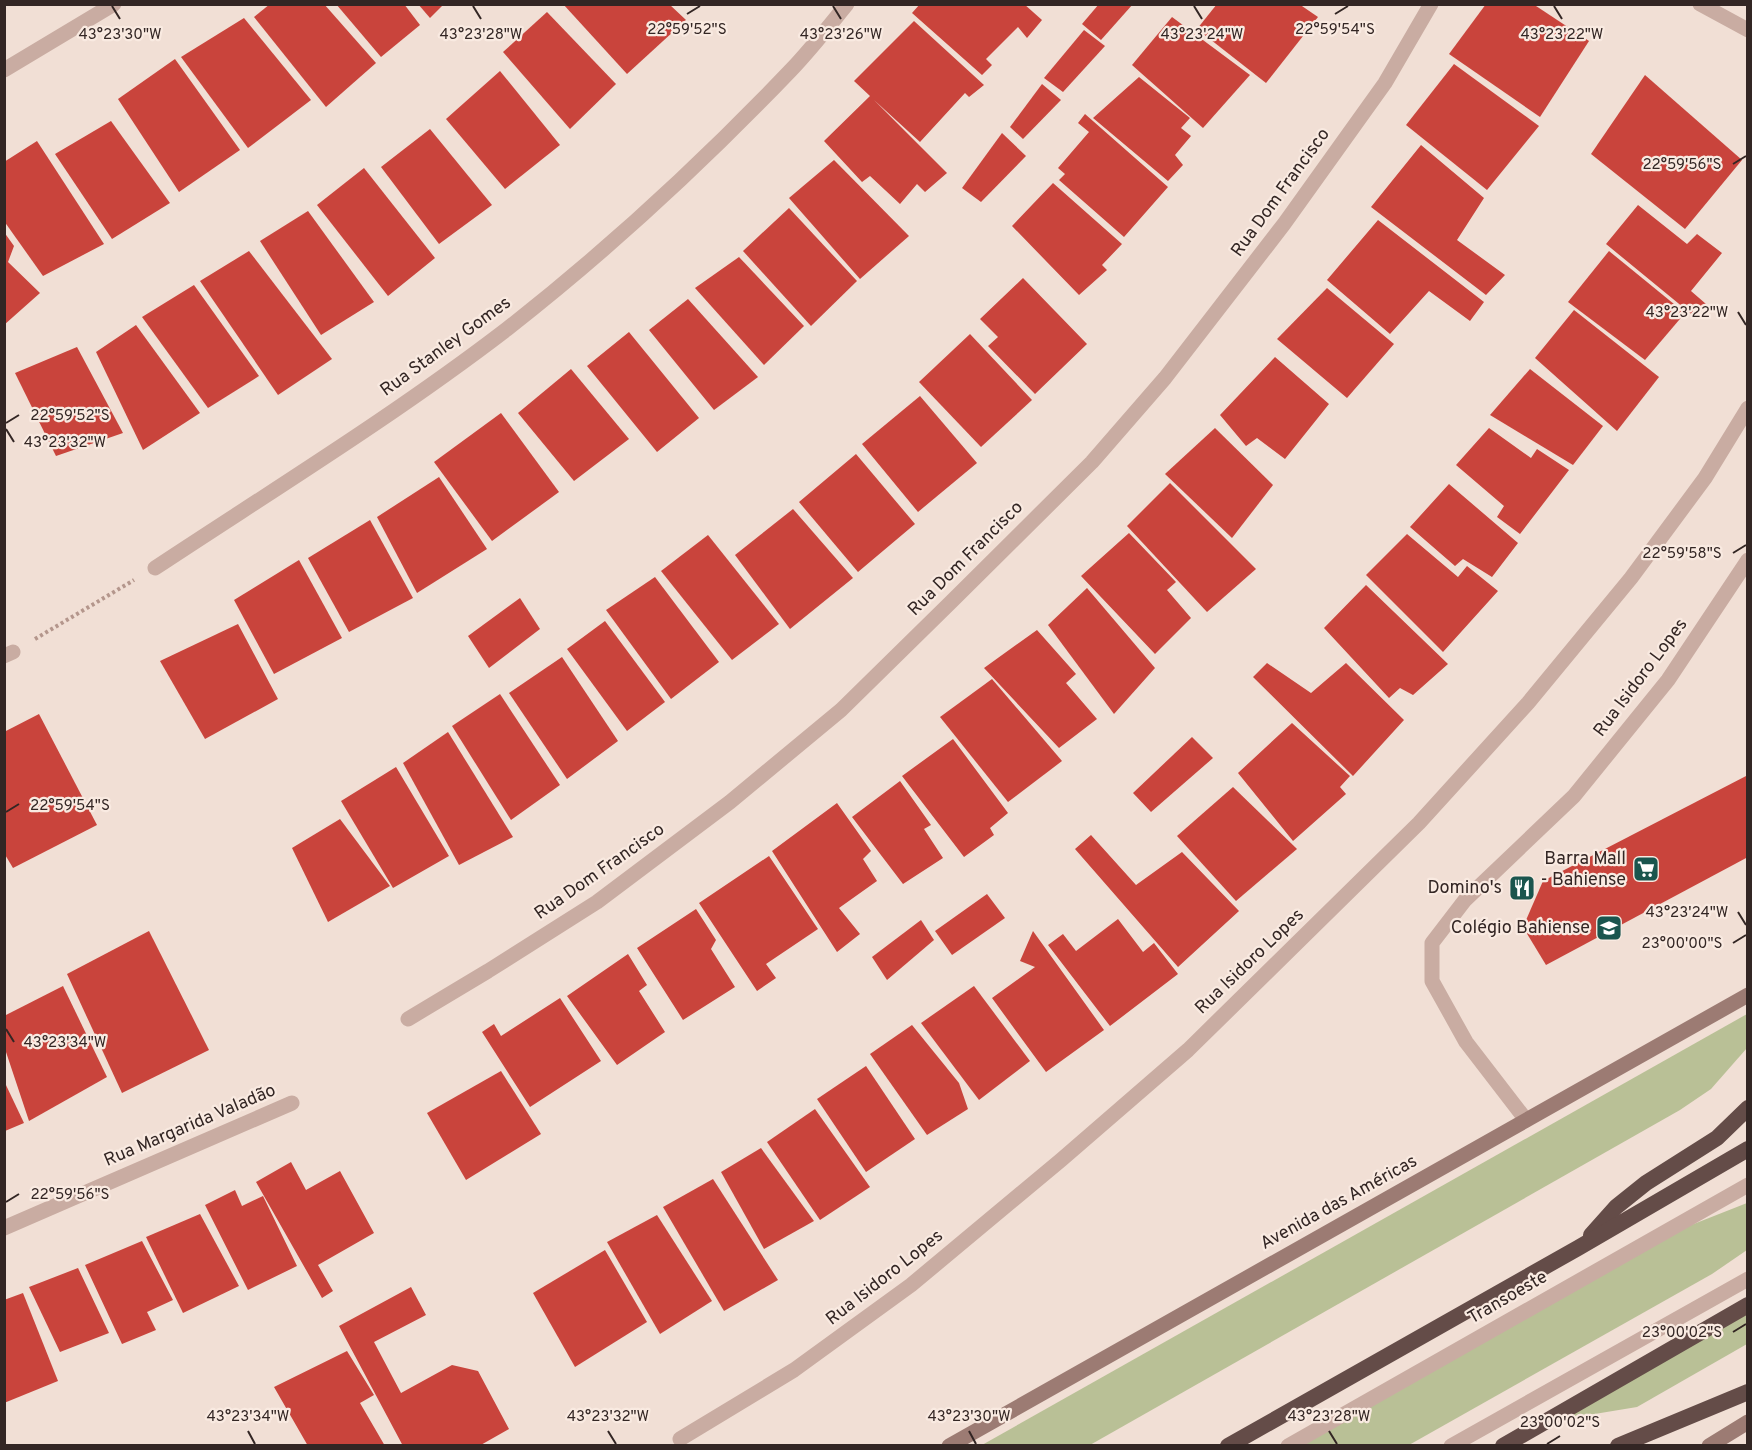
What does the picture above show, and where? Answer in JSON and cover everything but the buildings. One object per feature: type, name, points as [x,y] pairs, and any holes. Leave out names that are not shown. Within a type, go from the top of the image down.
[{"type":"highway","points":[[1578,1248],[1616,1207],[1646,1183],[1718,1138],[1748,1108]]},
{"type":"highway","points":[[1228,1446],[1748,1149]]},
{"type":"highway","points":[[1503,1446],[1748,1305]]},
{"type":"highway","points":[[1618,1446],[1748,1392]]},
{"type":"main road","name":"Avenida das Américas","points":[[949,1446],[1748,995]]},
{"type":"main road","points":[[1709,1446],[1748,1422]]},
{"type":"street","points":[[4,70],[114,4]]},
{"type":"street","name":"Rua Stanley Gomes","points":[[155,568],[412,399],[507,329],[631,225],[690,171],[792,68],[847,4]]},
{"type":"street","name":"Rua Dom Francisco","points":[[408,1019],[597,902],[730,802],[841,710],[951,603],[1092,462],[1165,378],[1284,224],[1385,83],[1431,4]]},
{"type":"street","points":[[1703,5],[1748,30]]},
{"type":"street","name":"Rua Isidoro Lopes","points":[[680,1439],[794,1370],[911,1285],[1188,1050],[1419,823],[1528,703],[1631,578],[1705,478],[1748,408]]},
{"type":"street","name":"Rua Isidoro Lopes","points":[[1526,1120],[1466,1042],[1432,981],[1432,943],[1465,900],[1574,796],[1668,680],[1748,560]]},
{"type":"street","name":"Rua Margarida Valadão","points":[[4,1228],[292,1103]]},
{"type":"street","name":"Transoeste","points":[[1288,1446],[1748,1185]]},
{"type":"street","points":[[1451,1446],[1748,1279]]},
{"type":"path","points":[[9,654],[155,568]]},
{"type":"green space","points":[[1747,1014],[1747,1048],[1711,1089],[1680,1110],[1090,1445],[982,1445]]},
{"type":"green space","points":[[1747,1203],[1747,1250],[1712,1274],[1409,1445],[1300,1446],[1681,1229]]},
{"type":"green space","points":[[1747,1306],[1747,1344],[1637,1407],[1540,1423]]},
{"type":"place","name":"Barra Mall - Bahiense","points":[[1646,869]]},
{"type":"place","name":"Domino's","points":[[1522,888]]},
{"type":"place","name":"Colégio Bahiense","points":[[1609,928]]}]
